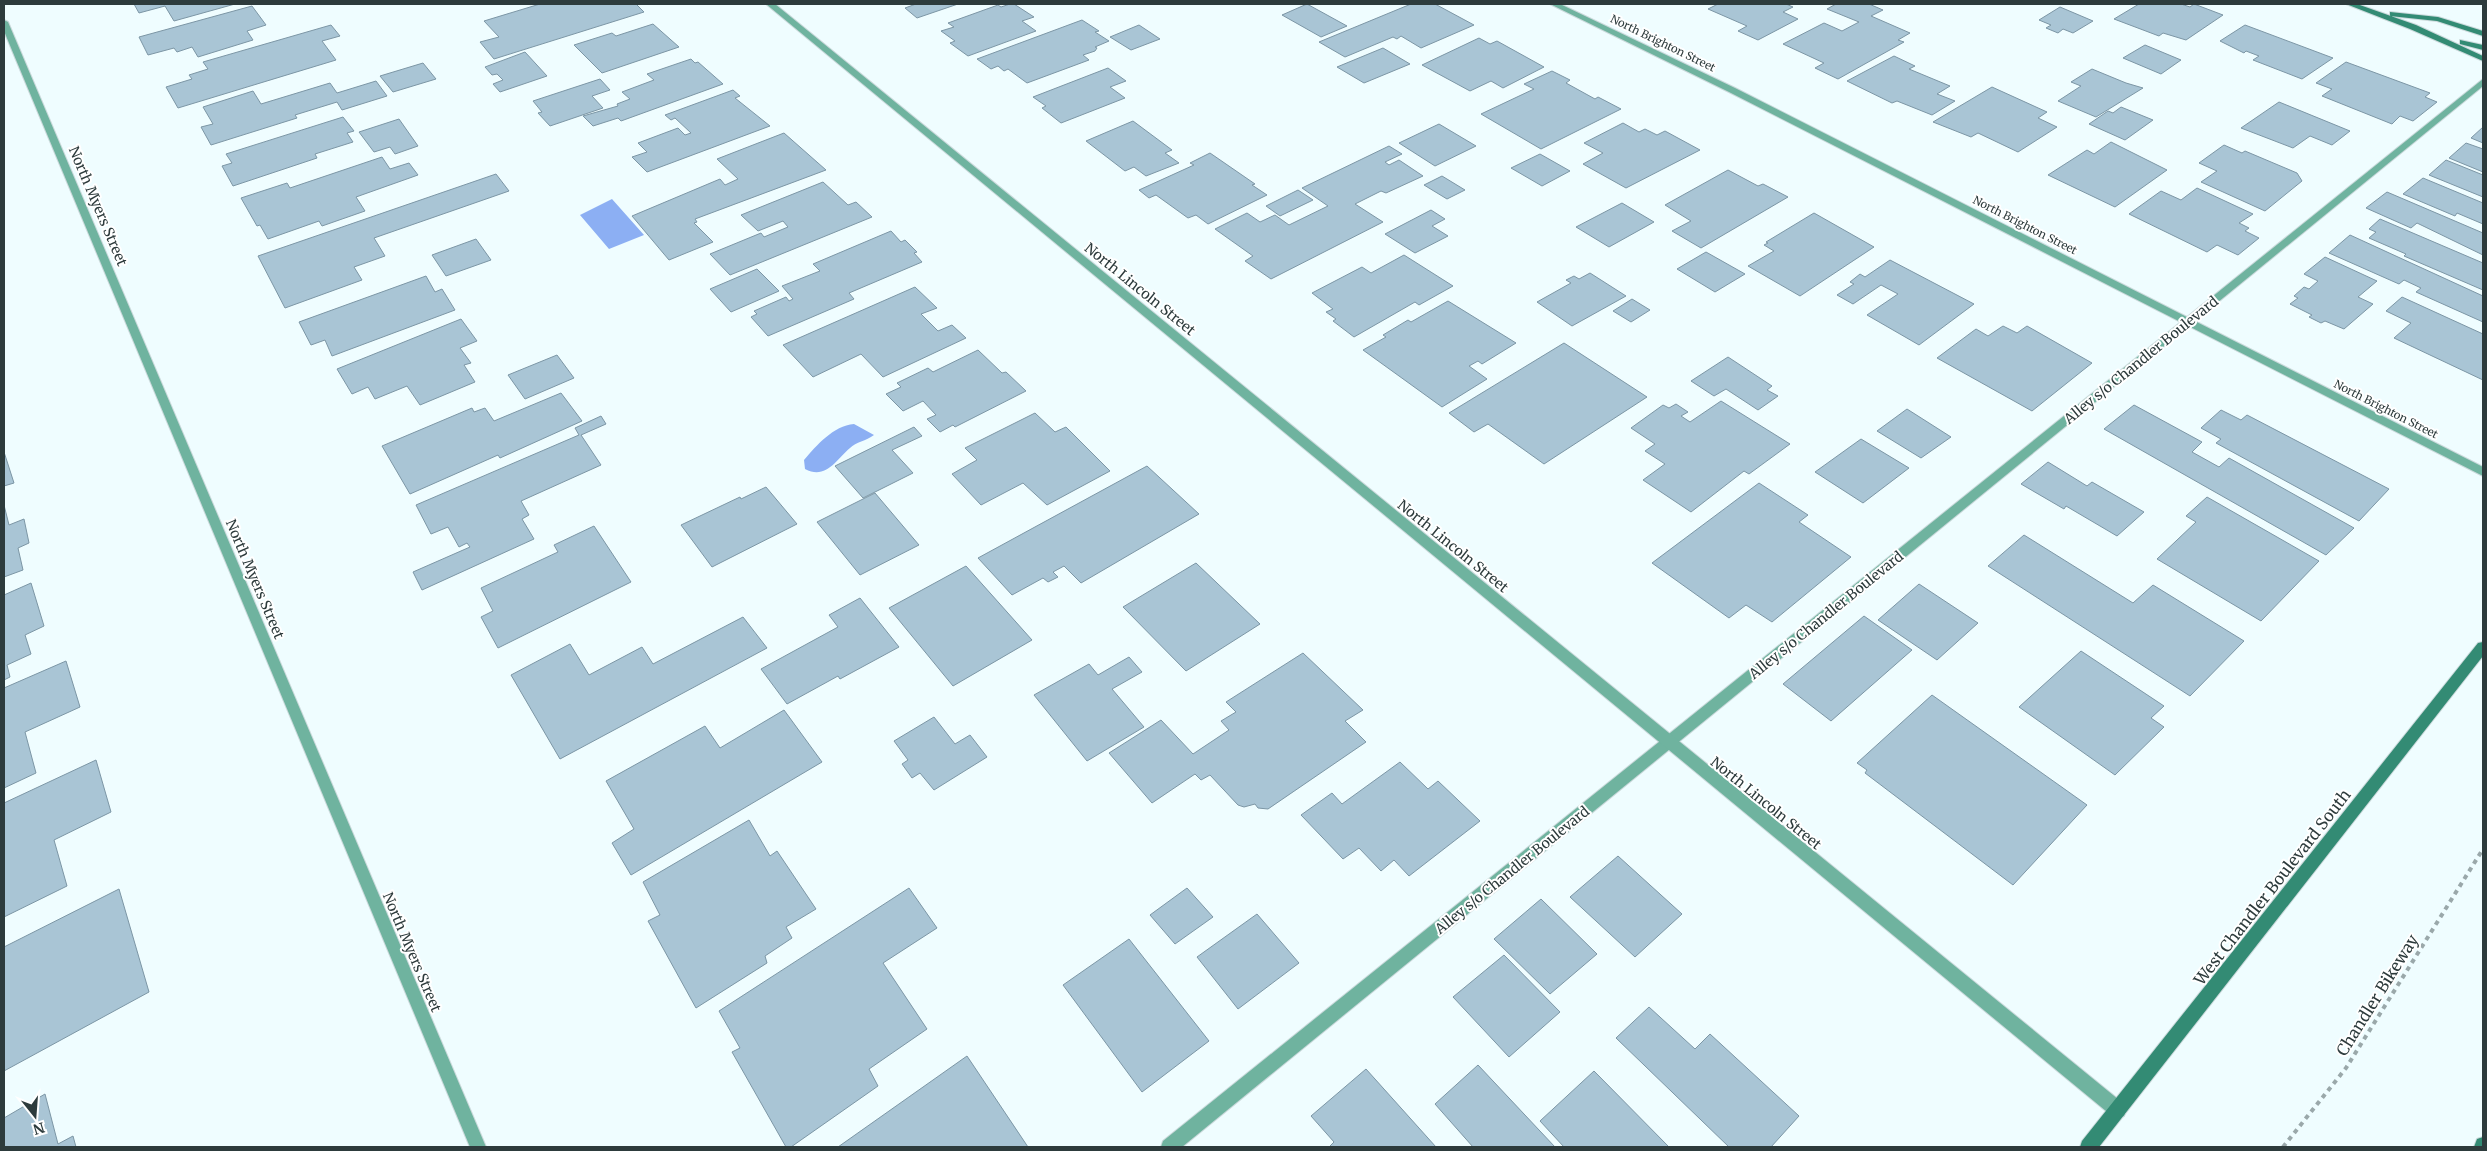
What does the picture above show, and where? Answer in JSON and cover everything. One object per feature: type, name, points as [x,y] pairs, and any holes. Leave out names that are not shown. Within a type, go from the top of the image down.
[{"type":"main road","points":[[2350,4],[2413,27],[2483,48]]},
{"type":"main road","points":[[2373,12],[2438,19],[2483,34]]},
{"type":"main road","points":[[2413,27],[2483,59]]},
{"type":"main road","name":"West Chandler Boulevard South","points":[[2088,1147],[2483,647]]},
{"type":"street","name":"North Lincoln Street","points":[[770,4],[1668,743],[2118,1110]]},
{"type":"street","name":"North Brighton Street","points":[[1554,4],[1740,95],[2483,472]]},
{"type":"street","name":"North Myers Street","points":[[4,22],[478,1147]]},
{"type":"street","name":"Alley s/o Chandler Boulevard","points":[[1169,1147],[2483,82]]},
{"type":"path","name":"Chandler Bikeway","points":[[2283,1147],[2346,1068],[2483,849]]},
{"type":"water","points":[[612,199],[644,235],[609,249],[580,215]]},
{"type":"water","points":[[854,424],[874,435],[852,446],[825,470],[812,472],[805,469],[804,460],[820,443],[839,428]]},
{"type":"building","points":[[134,4],[235,4],[174,21],[165,6],[139,13]]},
{"type":"building","points":[[540,4],[636,4],[644,12],[494,59],[480,42],[499,37],[484,21]]},
{"type":"building","points":[[916,4],[958,4],[917,18],[905,8]]},
{"type":"building","points":[[1014,4],[1034,17],[1022,21],[1036,31],[968,56],[950,43],[955,41],[941,31],[954,27],[948,23],[998,5],[1001,7]]},
{"type":"building","points":[[1307,4],[1347,26],[1321,37],[1282,15]]},
{"type":"building","points":[[1411,4],[1435,4],[1474,25],[1421,48],[1401,36],[1397,39],[1393,37],[1345,57],[1319,42]]},
{"type":"building","points":[[1718,4],[1786,4],[1793,7],[1783,12],[1798,19],[1758,40],[1738,31],[1747,26],[1708,9]]},
{"type":"building","points":[[1836,4],[1869,4],[1883,10],[1871,16],[1910,33],[1898,40],[1904,42],[1838,79],[1815,68],[1824,63],[1783,44],[1824,23],[1842,31],[1859,22],[1827,9]]},
{"type":"building","points":[[2139,4],[2181,4],[2190,7],[2194,4],[2223,15],[2186,40],[2163,33],[2159,36],[2114,19]]},
{"type":"building","points":[[252,6],[266,25],[247,31],[253,40],[198,57],[192,47],[177,52],[174,48],[148,55],[139,37]]},
{"type":"building","points":[[2060,7],[2093,21],[2073,33],[2063,29],[2058,33],[2046,28],[2051,25],[2039,20]]},
{"type":"building","points":[[1082,20],[1099,31],[1095,32],[1109,41],[1095,47],[1097,48],[1095,51],[1083,55],[1089,60],[1027,83],[1008,69],[1004,71],[998,66],[991,69],[977,59]]},
{"type":"building","points":[[653,24],[679,47],[602,73],[574,45],[612,33],[616,36]]},
{"type":"building","points":[[331,25],[340,36],[322,41],[336,60],[178,108],[166,87],[192,79],[189,75],[208,69],[203,62]]},
{"type":"building","points":[[1139,25],[1160,39],[1131,50],[1110,37]]},
{"type":"building","points":[[2245,25],[2333,58],[2302,79],[2253,60],[2259,56],[2246,51],[2244,53],[2220,41]]},
{"type":"building","points":[[1479,38],[1490,44],[1497,41],[1544,67],[1503,88],[1491,81],[1470,91],[1422,65]]},
{"type":"building","points":[[2145,45],[2181,60],[2161,74],[2123,58]]},
{"type":"building","points":[[1383,48],[1410,64],[1364,83],[1337,67]]},
{"type":"building","points":[[525,52],[547,76],[500,92],[493,84],[503,80],[497,74],[492,75],[485,67]]},
{"type":"building","points":[[1894,56],[1915,66],[1909,69],[1950,86],[1937,94],[1955,101],[1932,115],[1897,101],[1892,103],[1847,81]]},
{"type":"building","points":[[691,59],[695,63],[698,62],[723,84],[621,121],[618,118],[593,126],[583,116],[618,106],[617,104],[630,99],[622,92],[654,80],[647,74]]},
{"type":"building","points":[[2346,62],[2430,93],[2425,97],[2437,102],[2413,121],[2400,116],[2392,124],[2322,96],[2332,89],[2316,83]]},
{"type":"building","points":[[423,63],[436,79],[393,92],[380,76]]},
{"type":"building","points":[[1108,68],[1126,81],[1110,87],[1125,98],[1061,123],[1042,108],[1046,106],[1033,97]]},
{"type":"building","points":[[2092,69],[2143,88],[2096,117],[2058,101],[2081,86],[2071,82]]},
{"type":"building","points":[[1552,71],[1570,80],[1566,83],[1595,99],[1598,97],[1621,109],[1541,149],[1481,114],[1534,89],[1524,84]]},
{"type":"building","points":[[600,79],[610,90],[592,96],[603,108],[550,126],[538,113],[542,112],[533,101]]},
{"type":"building","points":[[376,81],[387,96],[342,110],[337,102],[295,115],[297,118],[211,145],[201,127],[213,124],[203,107],[253,91],[261,104],[330,83],[337,93]]},
{"type":"building","points":[[1992,87],[2047,112],[2038,118],[2057,127],[2018,152],[1978,133],[1971,137],[1933,122]]},
{"type":"building","points":[[733,90],[740,96],[735,98],[770,126],[647,172],[632,157],[647,152],[638,143],[678,128],[685,135],[691,133],[675,118],[671,120],[665,115]]},
{"type":"building","points":[[2279,102],[2350,131],[2332,145],[2310,136],[2293,148],[2241,128]]},
{"type":"building","points":[[2121,107],[2153,120],[2125,140],[2089,124],[2108,111],[2113,113]]},
{"type":"building","points":[[343,117],[354,131],[347,133],[353,142],[315,154],[317,158],[233,186],[222,166],[232,163],[226,154]]},
{"type":"building","points":[[399,119],[418,146],[395,154],[390,147],[374,152],[359,132]]},
{"type":"building","points":[[1133,121],[1172,150],[1165,153],[1179,163],[1146,176],[1134,167],[1125,171],[1086,141]]},
{"type":"building","points":[[1623,123],[1639,132],[1645,129],[1657,135],[1665,131],[1700,150],[1626,188],[1583,164],[1603,153],[1584,143]]},
{"type":"building","points":[[1439,124],[1476,146],[1435,166],[1399,143]]},
{"type":"building","points":[[2483,127],[2483,143],[2471,138]]},
{"type":"building","points":[[784,133],[826,170],[695,219],[697,222],[694,223],[713,242],[669,260],[632,216],[720,179],[725,185],[738,179],[717,159]]},
{"type":"building","points":[[2111,142],[2167,170],[2115,207],[2048,175],[2087,150],[2094,154]]},
{"type":"building","points":[[2466,143],[2483,149],[2483,172],[2449,158]]},
{"type":"building","points":[[2224,145],[2242,153],[2245,151],[2297,173],[2302,181],[2265,211],[2201,182],[2217,171],[2199,163]]},
{"type":"building","points":[[1389,146],[1402,154],[1385,162],[1389,165],[1399,160],[1423,176],[1386,193],[1381,191],[1355,204],[1383,222],[1271,279],[1245,261],[1253,256],[1215,229],[1247,213],[1260,222],[1275,215],[1289,225],[1328,206],[1302,188]]},
{"type":"building","points":[[1210,153],[1255,184],[1252,185],[1267,195],[1208,224],[1196,215],[1188,218],[1156,195],[1149,198],[1139,190],[1194,165],[1190,163]]},
{"type":"building","points":[[1540,154],[1570,171],[1542,186],[1511,168]]},
{"type":"building","points":[[382,157],[390,169],[409,163],[418,175],[356,197],[365,211],[322,226],[319,221],[268,239],[260,225],[257,226],[241,198],[287,183],[290,188]]},
{"type":"building","points":[[2446,160],[2483,175],[2483,197],[2429,175]]},
{"type":"building","points":[[1728,170],[1758,186],[1763,184],[1788,197],[1701,248],[1672,231],[1691,221],[1665,205]]},
{"type":"building","points":[[496,174],[509,191],[374,238],[385,256],[354,267],[362,280],[285,308],[258,256]]},
{"type":"building","points":[[1442,176],[1465,190],[1447,199],[1424,185]]},
{"type":"building","points":[[2423,178],[2483,203],[2483,224],[2457,213],[2455,216],[2403,194]]},
{"type":"building","points":[[823,182],[848,205],[856,202],[872,217],[730,275],[710,254],[761,233],[764,237],[788,227],[783,221],[758,231],[741,215]]},
{"type":"building","points":[[2197,188],[2253,214],[2239,223],[2249,228],[2245,231],[2259,238],[2238,255],[2217,245],[2207,252],[2129,214],[2161,191],[2181,200]]},
{"type":"building","points":[[1298,190],[1313,200],[1280,216],[1266,206]]},
{"type":"building","points":[[2387,192],[2483,233],[2483,255],[2417,223],[2411,228],[2366,208]]},
{"type":"building","points":[[1622,203],[1654,222],[1609,247],[1576,227]]},
{"type":"building","points":[[1431,210],[1445,219],[1432,226],[1448,236],[1415,253],[1385,234]]},
{"type":"building","points":[[1814,213],[1874,247],[1800,296],[1748,266],[1774,251],[1764,245],[1768,243],[1766,242]]},
{"type":"building","points":[[2380,219],[2483,263],[2483,290],[2404,256],[2406,254],[2369,238],[2376,232],[2369,229]]},
{"type":"building","points":[[891,231],[901,242],[905,240],[917,252],[914,253],[922,262],[849,293],[854,299],[768,336],[751,317],[757,314],[754,311],[786,297],[789,301],[793,299],[782,286],[820,271],[813,264]]},
{"type":"building","points":[[2350,235],[2483,296],[2483,322],[2416,292],[2421,288],[2404,280],[2399,284],[2329,253]]},
{"type":"building","points":[[476,239],[491,260],[446,276],[432,255]]},
{"type":"building","points":[[1706,252],[1745,274],[1715,292],[1677,269]]},
{"type":"building","points":[[1404,255],[1453,286],[1419,305],[1415,302],[1354,337],[1333,321],[1336,319],[1326,312],[1333,309],[1312,293],[1362,267],[1371,273]]},
{"type":"building","points":[[2325,257],[2377,281],[2358,297],[2373,304],[2344,329],[2325,321],[2321,323],[2309,317],[2312,315],[2290,304],[2298,298],[2294,296],[2304,287],[2309,289],[2318,281],[2304,274]]},
{"type":"building","points":[[1890,260],[1974,304],[1919,345],[1867,315],[1898,294],[1881,285],[1853,304],[1837,295],[1854,284],[1850,282],[1860,274],[1865,277]]},
{"type":"building","points":[[757,269],[779,291],[731,312],[710,289]]},
{"type":"building","points":[[1590,273],[1626,296],[1572,326],[1537,302],[1571,283],[1566,280],[1574,276],[1579,279]]},
{"type":"building","points":[[426,276],[435,292],[442,289],[455,310],[332,356],[325,340],[311,345],[299,322]]},
{"type":"building","points":[[915,287],[937,308],[921,314],[938,331],[952,325],[966,338],[883,377],[861,354],[813,377],[783,345]]},
{"type":"building","points":[[2402,297],[2483,334],[2483,380],[2394,338],[2411,323],[2386,311]]},
{"type":"building","points":[[1632,299],[1650,310],[1631,322],[1613,311]]},
{"type":"building","points":[[1448,301],[1516,343],[1482,364],[1478,361],[1469,366],[1487,379],[1442,407],[1363,350],[1386,337],[1383,335],[1408,320],[1411,322]]},
{"type":"building","points":[[461,319],[477,341],[460,348],[471,363],[464,365],[475,382],[420,405],[407,386],[375,399],[368,387],[352,394],[337,369]]},
{"type":"building","points":[[2003,326],[2017,333],[2027,326],[2092,363],[2032,411],[1937,358],[1976,329],[1988,336]]},
{"type":"building","points":[[1564,343],[1647,397],[1544,464],[1488,424],[1474,432],[1449,413]]},
{"type":"building","points":[[978,350],[1002,373],[1006,372],[1026,391],[955,427],[953,425],[940,432],[927,419],[936,415],[923,401],[903,411],[886,394],[901,387],[897,383],[928,368],[933,372]]},
{"type":"building","points":[[557,355],[574,378],[525,399],[508,375]]},
{"type":"building","points":[[1728,357],[1772,386],[1767,390],[1778,396],[1758,410],[1726,389],[1714,396],[1691,381]]},
{"type":"building","points":[[561,393],[582,421],[500,458],[498,455],[410,494],[382,446],[472,408],[474,412],[485,408],[494,421]]},
{"type":"building","points":[[1721,401],[1790,444],[1749,474],[1744,471],[1691,512],[1643,480],[1665,464],[1645,451],[1655,444],[1631,428],[1663,405],[1669,408],[1676,404],[1688,412],[1681,416],[1690,422]]},
{"type":"building","points":[[2134,405],[2202,442],[2192,452],[2219,467],[2229,458],[2354,528],[2326,555],[2104,429]]},
{"type":"building","points":[[1907,409],[1951,437],[1921,458],[1877,431]]},
{"type":"building","points":[[2221,410],[2241,420],[2247,415],[2389,489],[2359,521],[2216,443],[2221,439],[2201,428]]},
{"type":"building","points":[[1035,413],[1055,432],[1066,427],[1110,471],[1047,505],[1023,483],[981,505],[952,474],[977,460],[965,448]]},
{"type":"building","points":[[601,416],[606,424],[581,435],[601,465],[521,501],[529,515],[522,519],[534,539],[422,590],[413,572],[470,547],[467,543],[459,547],[448,527],[431,534],[416,505],[579,435],[575,428]]},
{"type":"building","points":[[914,427],[922,436],[892,450],[913,473],[863,498],[835,466]]},
{"type":"building","points":[[1861,439],[1909,468],[1863,503],[1815,472]]},
{"type":"building","points":[[4,452],[14,483],[4,486]]},
{"type":"building","points":[[2048,462],[2087,486],[2092,482],[2144,512],[2117,536],[2066,506],[2064,509],[2021,484]]},
{"type":"building","points":[[1147,466],[1199,514],[1081,583],[1064,566],[1053,572],[1058,577],[1048,582],[1043,578],[1012,595],[978,558]]},
{"type":"building","points":[[1759,483],[1808,515],[1799,522],[1851,557],[1772,622],[1746,605],[1729,618],[1652,563]]},
{"type":"building","points":[[766,487],[797,524],[712,567],[681,525]]},
{"type":"building","points":[[875,493],[919,545],[860,575],[817,522]]},
{"type":"building","points":[[2207,497],[2319,561],[2261,621],[2157,559],[2196,522],[2186,516]]},
{"type":"building","points":[[4,505],[9,525],[24,519],[29,543],[18,548],[23,570],[4,577]]},
{"type":"building","points":[[594,526],[631,582],[498,648],[481,617],[493,611],[481,588],[558,552],[554,545]]},
{"type":"building","points":[[2024,535],[2133,603],[2153,585],[2244,641],[2190,696],[1988,566]]},
{"type":"building","points":[[1196,563],[1260,624],[1186,671],[1123,607]]},
{"type":"building","points":[[966,566],[1032,640],[953,686],[889,608]]},
{"type":"building","points":[[31,583],[44,626],[25,635],[31,654],[7,665],[10,677],[4,680],[4,595]]},
{"type":"building","points":[[1919,584],[1978,623],[1937,660],[1878,620]]},
{"type":"building","points":[[860,598],[899,647],[840,679],[838,676],[787,704],[761,669],[838,627],[829,615]]},
{"type":"building","points":[[1864,616],[1912,650],[1831,721],[1783,684]]},
{"type":"building","points":[[743,617],[767,648],[560,759],[511,675],[570,644],[589,675],[642,647],[653,664]]},
{"type":"building","points":[[2081,651],[2164,706],[2151,718],[2164,727],[2115,775],[2019,707]]},
{"type":"building","points":[[1303,653],[1363,710],[1345,721],[1366,742],[1268,809],[1258,808],[1255,804],[1244,807],[1238,805],[1210,775],[1201,780],[1195,774],[1152,803],[1109,753],[1161,720],[1193,754],[1229,730],[1221,721],[1236,712],[1226,702]]},
{"type":"building","points":[[1129,657],[1142,672],[1112,689],[1144,727],[1087,761],[1034,695],[1089,664],[1098,675]]},
{"type":"building","points":[[66,661],[80,707],[25,732],[36,773],[4,788],[4,688]]},
{"type":"building","points":[[1932,695],[2087,805],[2013,885],[1865,773],[1867,770],[1857,763]]},
{"type":"building","points":[[784,710],[822,762],[631,875],[612,843],[634,829],[606,781],[705,726],[720,748]]},
{"type":"building","points":[[934,717],[955,744],[970,735],[987,757],[934,790],[920,773],[912,778],[902,764],[908,760],[894,741]]},
{"type":"building","points":[[96,760],[111,812],[54,840],[67,886],[4,917],[4,803]]},
{"type":"building","points":[[1400,762],[1428,789],[1438,781],[1480,821],[1409,876],[1394,860],[1381,871],[1359,848],[1343,859],[1301,815],[1332,793],[1342,804]]},
{"type":"building","points":[[749,820],[770,856],[777,851],[816,909],[786,927],[792,938],[765,956],[767,963],[696,1008],[648,921],[660,915],[643,882]]},
{"type":"building","points":[[1618,856],[1682,914],[1635,957],[1570,897]]},
{"type":"building","points":[[909,888],[937,928],[883,963],[927,1029],[869,1069],[878,1086],[791,1147],[786,1147],[732,1052],[740,1048],[719,1011]]},
{"type":"building","points":[[1187,888],[1213,917],[1175,944],[1150,915]]},
{"type":"building","points":[[119,889],[149,992],[4,1071],[4,947]]},
{"type":"building","points":[[1541,899],[1597,954],[1550,994],[1494,939]]},
{"type":"building","points":[[1257,914],[1299,963],[1238,1009],[1197,957]]},
{"type":"building","points":[[1129,939],[1209,1041],[1142,1092],[1063,985]]},
{"type":"building","points":[[1504,955],[1560,1012],[1509,1057],[1453,997]]},
{"type":"building","points":[[1649,1007],[1695,1049],[1710,1034],[1799,1116],[1771,1147],[1729,1147],[1616,1038]]},
{"type":"building","points":[[967,1056],[1028,1147],[838,1147]]},
{"type":"building","points":[[1478,1065],[1555,1147],[1473,1147],[1435,1104]]},
{"type":"building","points":[[1366,1069],[1436,1147],[1329,1147],[1334,1142],[1311,1116]]},
{"type":"building","points":[[1594,1071],[1669,1147],[1564,1147],[1540,1121]]},
{"type":"building","points":[[45,1094],[58,1144],[73,1136],[76,1147],[4,1147],[4,1118]]}]
